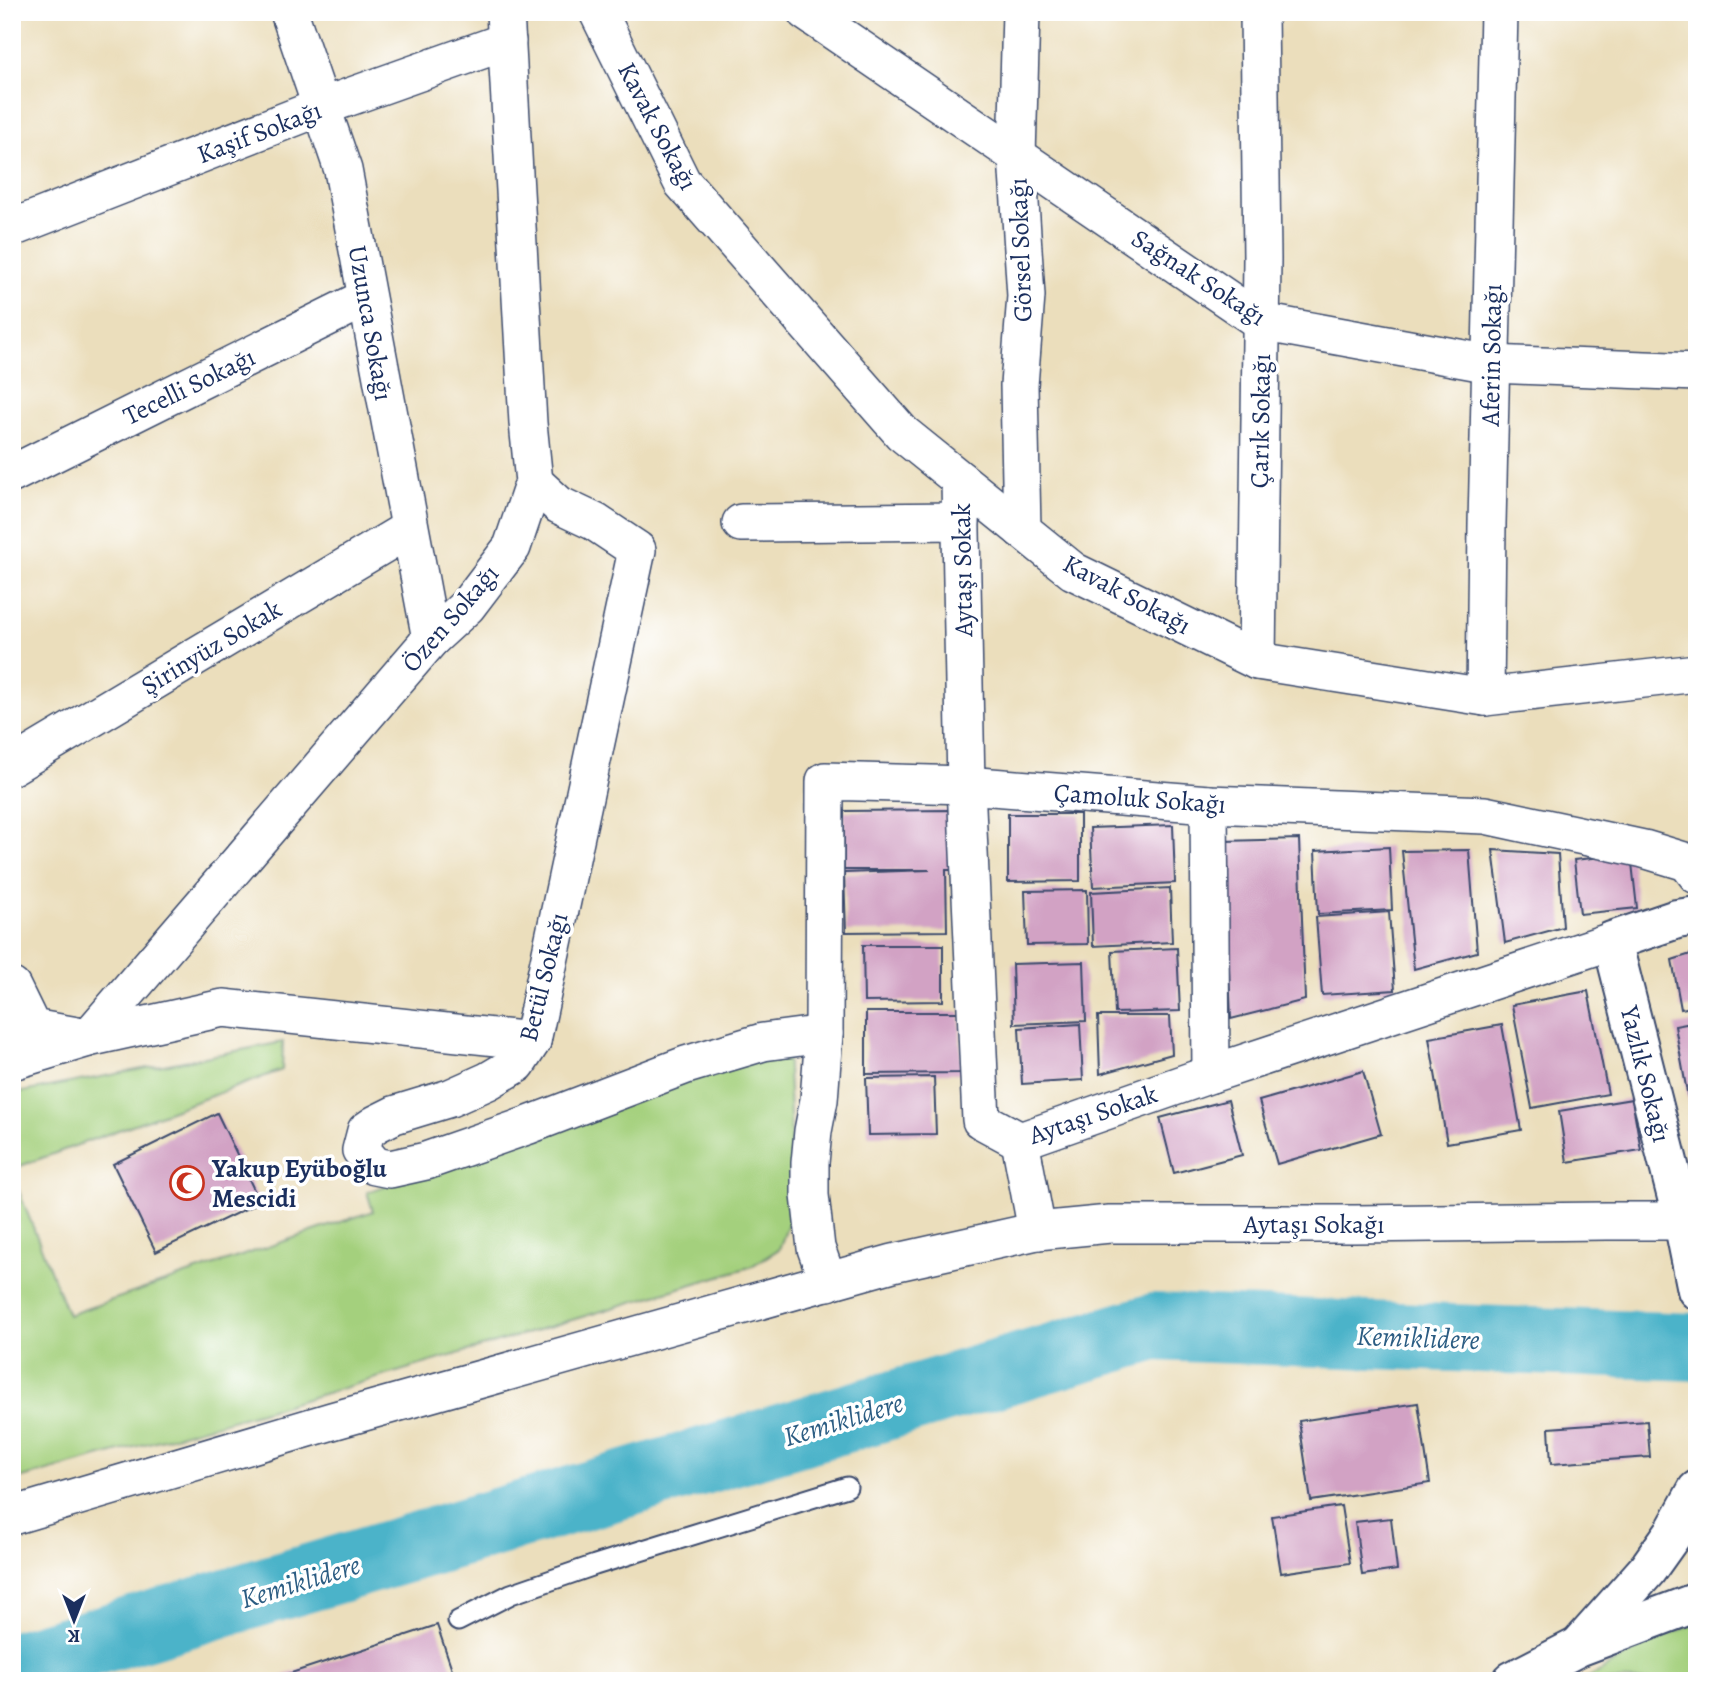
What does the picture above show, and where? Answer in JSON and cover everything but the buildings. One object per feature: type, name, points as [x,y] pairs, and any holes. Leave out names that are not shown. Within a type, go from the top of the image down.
[{"type":"street","name":"Uzunca Sokağı","points":[[289,12],[343,170],[431,639]]},
{"type":"street","name":"Kavak Sokağı","points":[[598,12],[682,182],[902,433],[1073,571],[1257,661],[1486,697],[1697,673]]},
{"type":"street","name":"Sağnak Sokağı","points":[[806,12],[1261,323],[1491,364],[1697,372]]},
{"type":"street","name":"Görsel Sokağı","points":[[1021,12],[1017,156],[1026,296],[1019,385],[1022,530]]},
{"type":"street","name":"Çarık Sokağı","points":[[1257,661],[1262,259],[1259,12]]},
{"type":"street","name":"Aferin Sokağı","points":[[1486,697],[1487,524],[1499,12]]},
{"type":"street","name":"Kaşif Sokağı","points":[[12,228],[321,107],[506,26]]},
{"type":"street","name":"Özen Sokağı","points":[[88,1038],[431,639],[467,606],[512,547],[534,482],[528,423],[506,26]]},
{"type":"street","name":"Tecelli Sokağı","points":[[12,474],[366,298]]},
{"type":"street","name":"Aytaşı Sokak","points":[[960,480],[966,785],[981,1120],[1020,1141],[1211,1074],[1612,941],[1690,909]]},
{"type":"street","name":"Betül Sokağı","points":[[534,482],[559,505],[595,522],[636,550],[532,1041],[517,1064],[488,1081],[450,1098],[394,1115],[376,1124],[366,1131],[361,1150],[375,1166],[390,1168],[426,1161],[686,1065],[763,1042],[824,1034]]},
{"type":"street","points":[[741,523],[961,520]]},
{"type":"street","name":"Şirinyüz Sokak","points":[[12,766],[409,529]]},
{"type":"street","name":"Çamoluk Sokağı","points":[[824,1034],[825,781],[966,785],[1209,804],[1485,815],[1644,849],[1687,862],[1697,875]]},
{"type":"street","points":[[1209,804],[1211,1074]]},
{"type":"street","name":"Yazlık Sokağı","points":[[1612,941],[1690,1222],[1697,1290]]},
{"type":"street","points":[[12,987],[32,1028],[88,1038]]},
{"type":"street","points":[[12,1061],[88,1038],[223,1008],[532,1041]]},
{"type":"street","points":[[824,1034],[819,1100],[810,1163],[810,1195],[816,1248],[828,1282]]},
{"type":"street","points":[[1020,1141],[1037,1231]]},
{"type":"street","name":"Aytaşı Sokağı","points":[[12,1516],[332,1420],[893,1263],[1037,1231],[1110,1224],[1690,1222]]},
{"type":"street","points":[[1578,1647],[1647,1570],[1674,1532],[1697,1490]]},
{"type":"street","points":[[1512,1681],[1578,1647],[1697,1602]]},
{"type":"lane","points":[[458,1621],[511,1594],[583,1569],[847,1487]]},
{"type":"green space","points":[[283,1042],[282,1070],[12,1169],[12,1094]]},
{"type":"green space","points":[[787,1045],[791,1216],[779,1249],[750,1267],[286,1405],[12,1481],[12,1174],[68,1315],[373,1211],[367,1192]]},
{"type":"green space","points":[[1697,1623],[1697,1681],[1582,1681],[1653,1641]]},
{"type":"waterway","name":"Kemiklidere","points":[[12,1666],[1154,1327],[1697,1347]]},
{"type":"place","name":"Yakup Eyüboğlu Mescidi","points":[[187,1183]]}]
